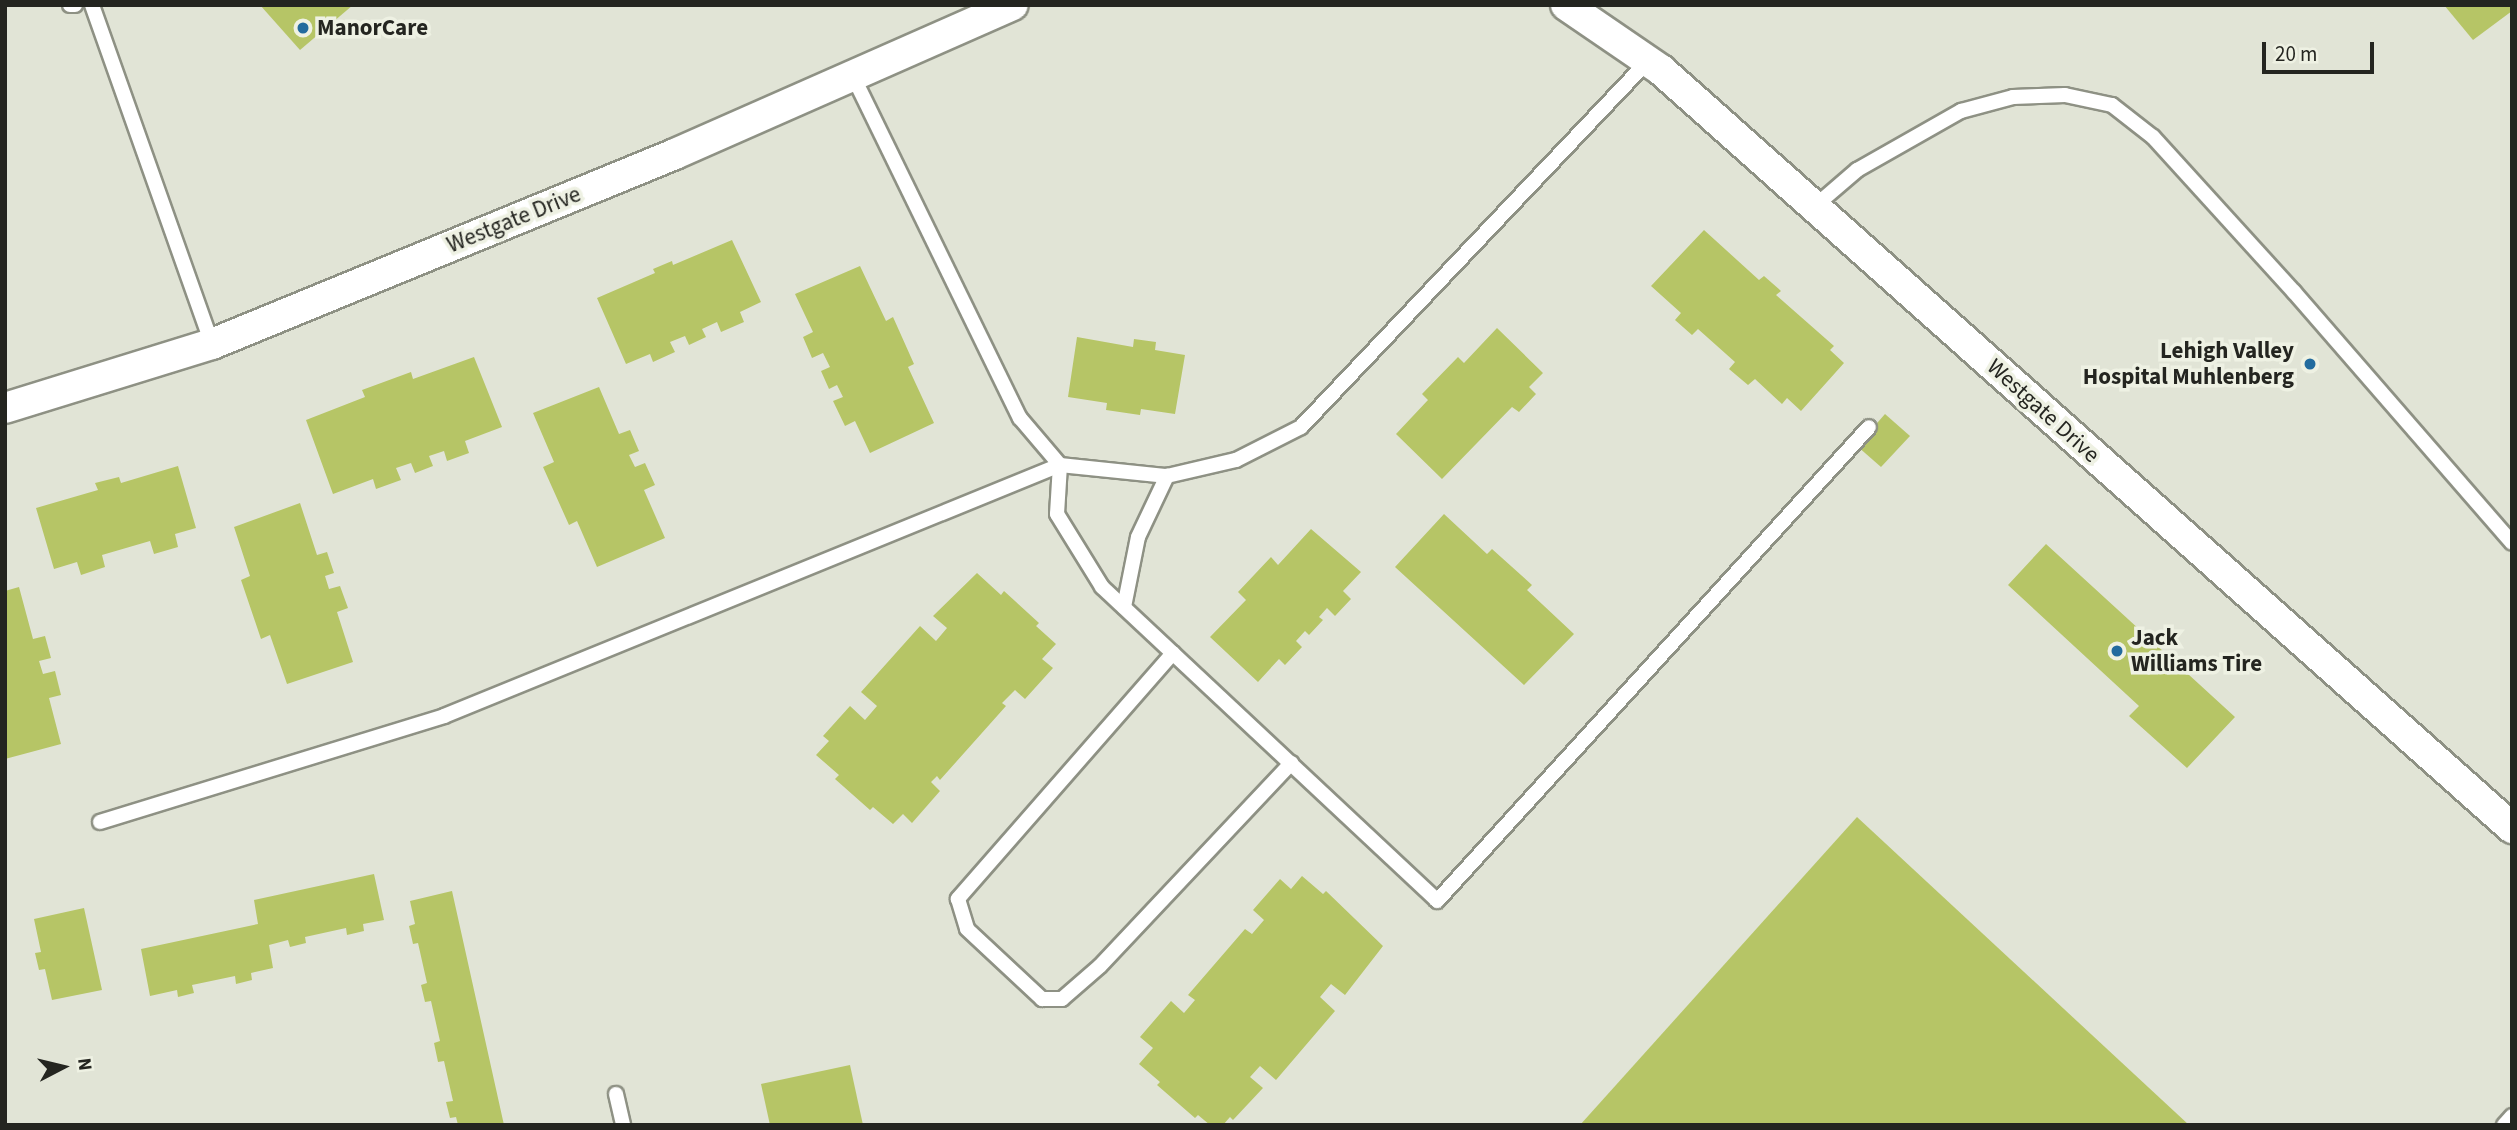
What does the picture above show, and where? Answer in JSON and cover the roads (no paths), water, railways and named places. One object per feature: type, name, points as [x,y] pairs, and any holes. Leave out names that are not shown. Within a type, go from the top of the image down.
[{"type":"street","name":"Westgate Drive","points":[[5,408],[212,344],[676,154],[1013,5]]},
{"type":"street","name":"Westgate Drive","points":[[1566,5],[1647,61],[2512,828]]},
{"type":"lane","points":[[92,5],[212,344]]},
{"type":"lane","points":[[100,821],[444,716],[1059,465],[1167,476],[1236,460],[1301,427],[1647,61]]},
{"type":"lane","points":[[852,74],[1020,418],[1059,465],[1057,514],[1102,587],[1437,901],[1869,427]]},
{"type":"lane","points":[[1814,207],[1857,170],[1961,111],[2013,97],[2066,94],[2112,105],[2153,137],[2294,292],[2512,543]]},
{"type":"lane","points":[[1124,607],[1138,537],[1167,476]]},
{"type":"lane","points":[[1173,653],[958,900],[967,929],[1023,982],[1042,999],[1062,999],[1100,966],[1292,763]]},
{"type":"lane","points":[[616,1094],[623,1125]]},
{"type":"lane","points":[[2504,1125],[2512,1116]]},
{"type":"place","name":"ManorCare","points":[[303,28]]},
{"type":"place","name":"Lehigh Valley Hospital Muhlenberg","points":[[2310,364]]},
{"type":"place","name":"Jack Williams Tire","points":[[2117,651]]}]
